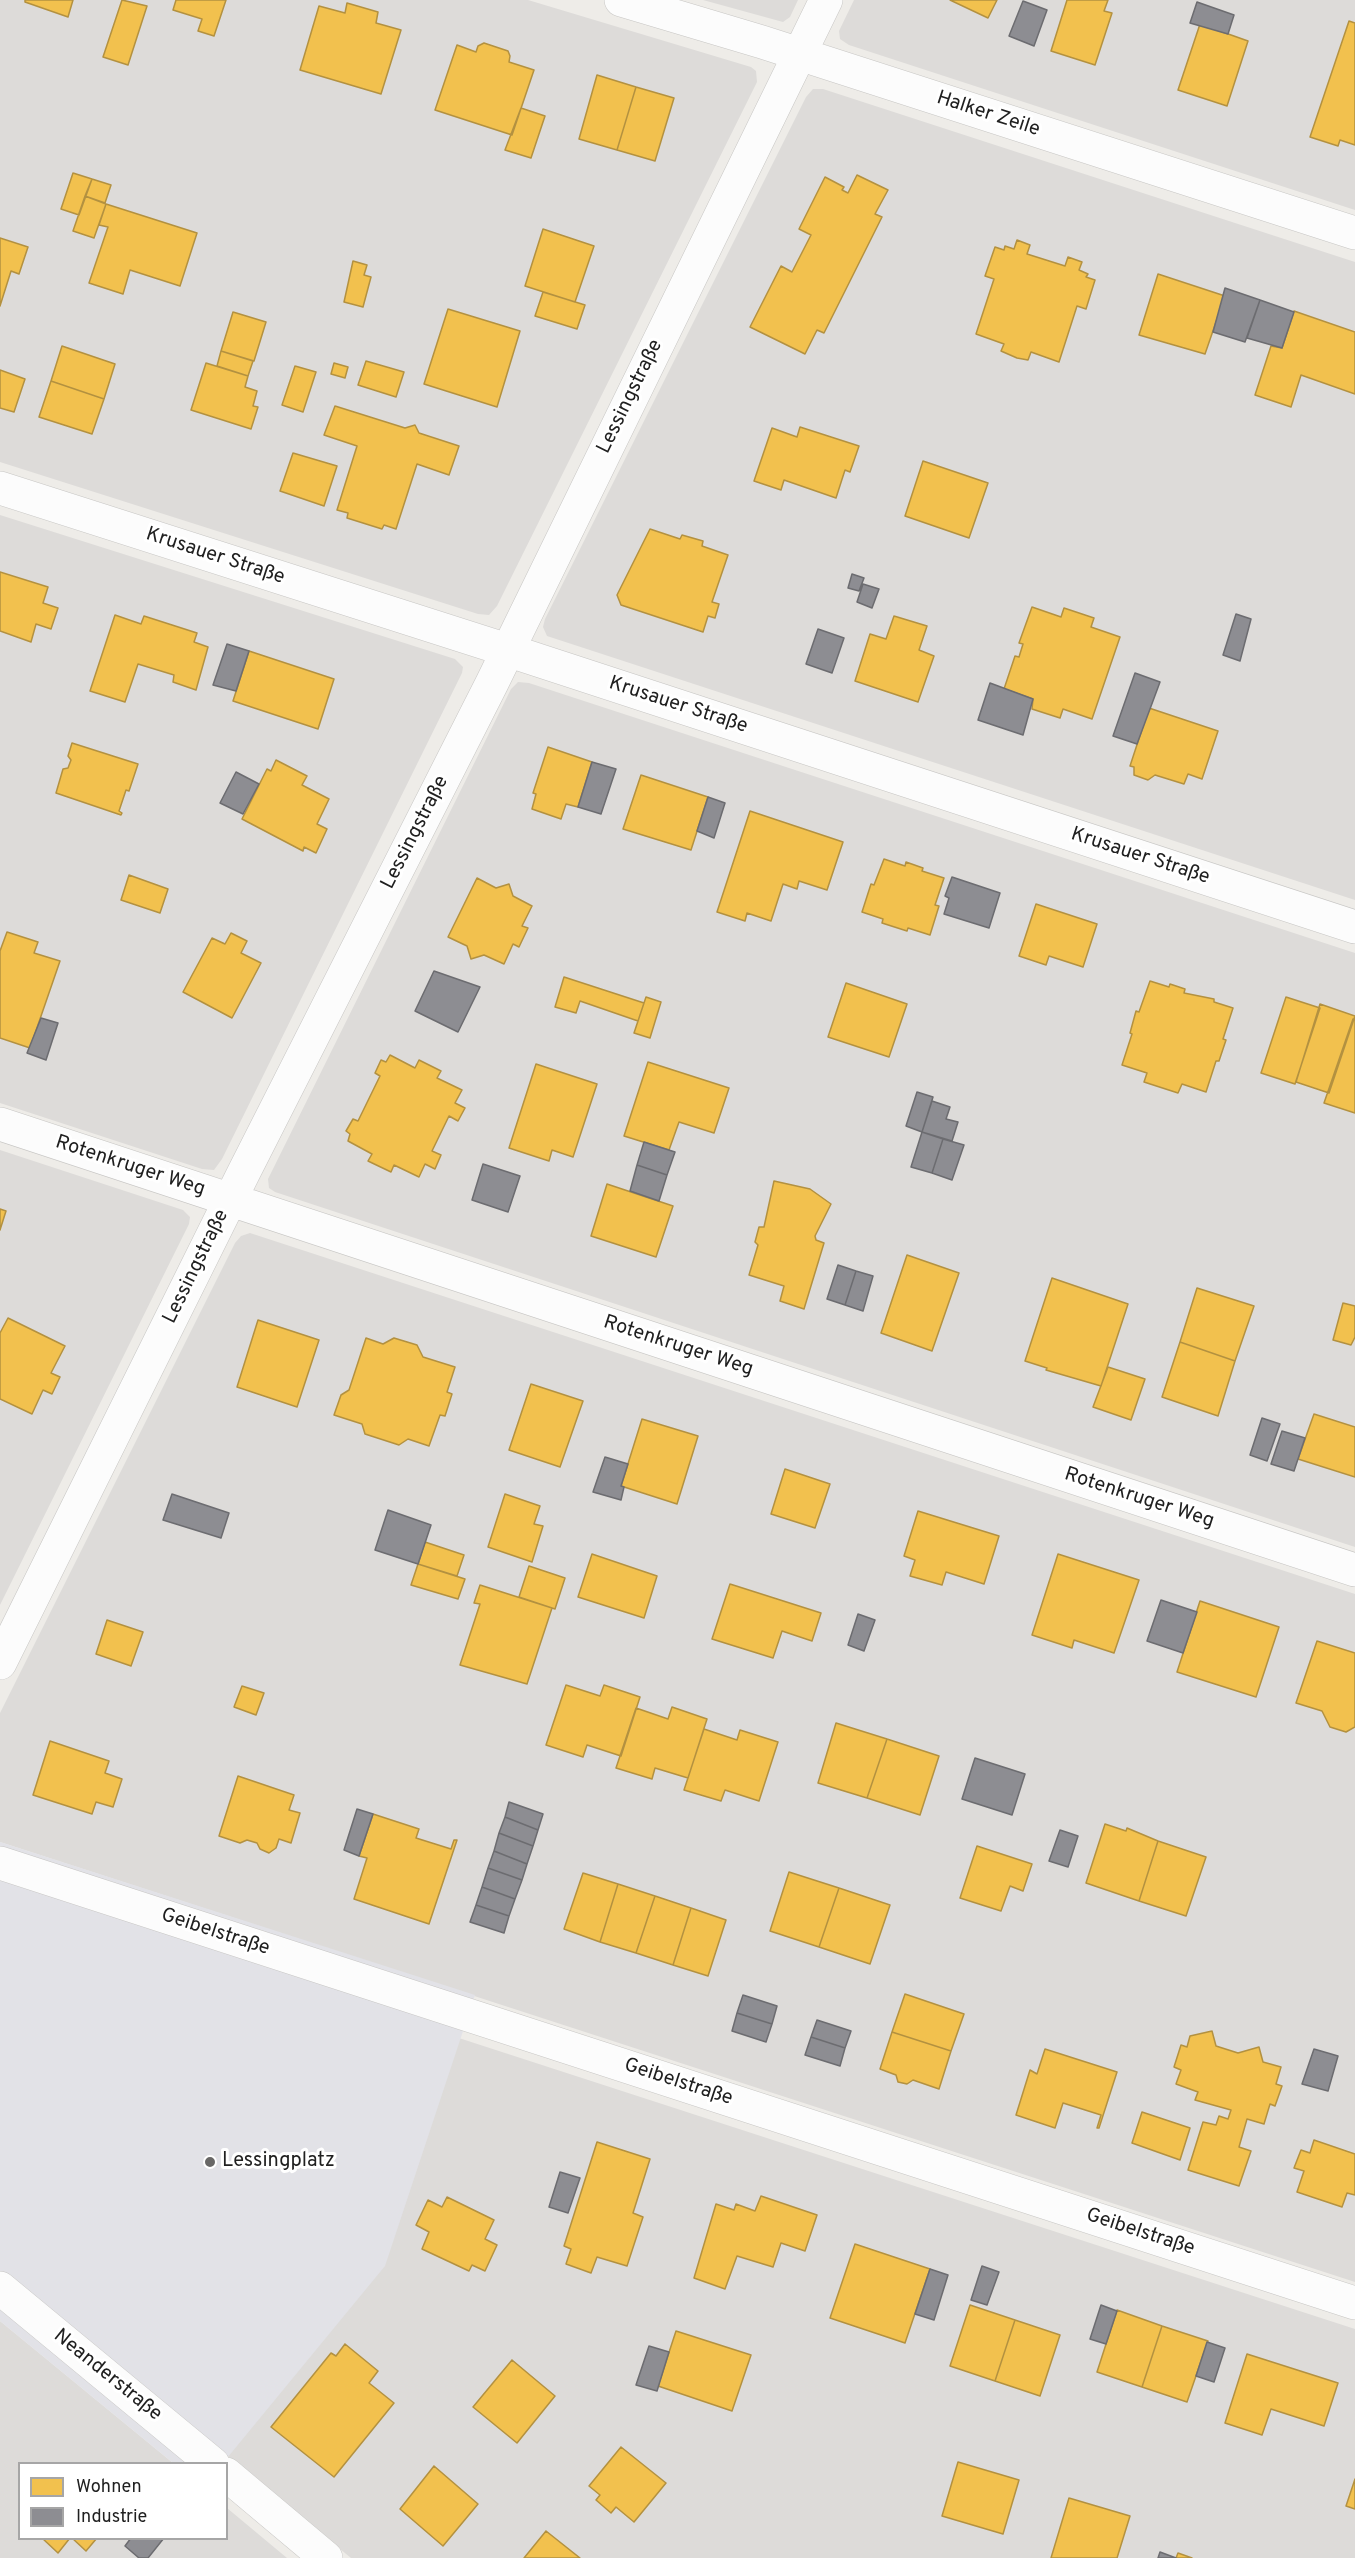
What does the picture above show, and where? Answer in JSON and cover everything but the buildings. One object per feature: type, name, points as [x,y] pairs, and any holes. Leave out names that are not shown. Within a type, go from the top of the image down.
[{"type":"street","name":"Halker Zeile","points":[[621,0],[799,54],[1355,233]]},
{"type":"street","name":"Lessingstraße","points":[[0,1663],[230,1199],[507,650],[826,0]]},
{"type":"street","name":"Krusauer Straße","points":[[0,488],[507,650],[1355,927]]},
{"type":"street","name":"Rotenkruger Weg","points":[[0,1124],[1355,1570]]},
{"type":"street","name":"Geibelstraße","points":[[0,1863],[1355,2303]]},
{"type":"street","name":"Neanderstraße","points":[[0,2288],[212,2462]]},
{"type":"street","points":[[228,2477],[326,2558]]},
{"type":"shaded area","points":[[0,0],[528,0],[751,67],[756,71],[757,82],[497,606],[489,615],[478,614],[0,462]]},
{"type":"shaded area","points":[[703,0],[798,0],[790,17],[783,22]]},
{"type":"shaded area","points":[[854,0],[1355,0],[1355,210],[849,45],[840,39],[839,31]]},
{"type":"shaded area","points":[[813,89],[823,89],[1355,262],[1355,900],[547,636],[543,627],[545,619],[806,97]]},
{"type":"shaded area","points":[[0,515],[455,659],[463,667],[222,1159],[214,1170],[202,1169],[0,1103]]},
{"type":"shaded area","points":[[518,682],[529,683],[1355,953],[1355,1547],[275,1192],[269,1188],[268,1179],[511,689]]},
{"type":"shaded area","points":[[0,1150],[183,1210],[190,1217],[189,1224],[0,1605]]},
{"type":"shaded area","points":[[250,1233],[1355,1594],[1355,2282],[0,1842],[0,1713],[235,1243],[241,1236]]},
{"type":"shaded area","name":"Lessingplatz","points":[[0,1842],[475,1995],[385,2266],[224,2462],[172,2462],[0,2321]]},
{"type":"shaded area","points":[[0,1889],[1355,2329],[1355,2558],[351,2558],[0,2267]]},
{"type":"shaded area","points":[[0,2321],[172,2462],[18,2462],[18,2540],[228,2540],[228,2509],[287,2558],[0,2558]]},
{"type":"place","name":"Lessingplatz","points":[[210,2162]]}]
